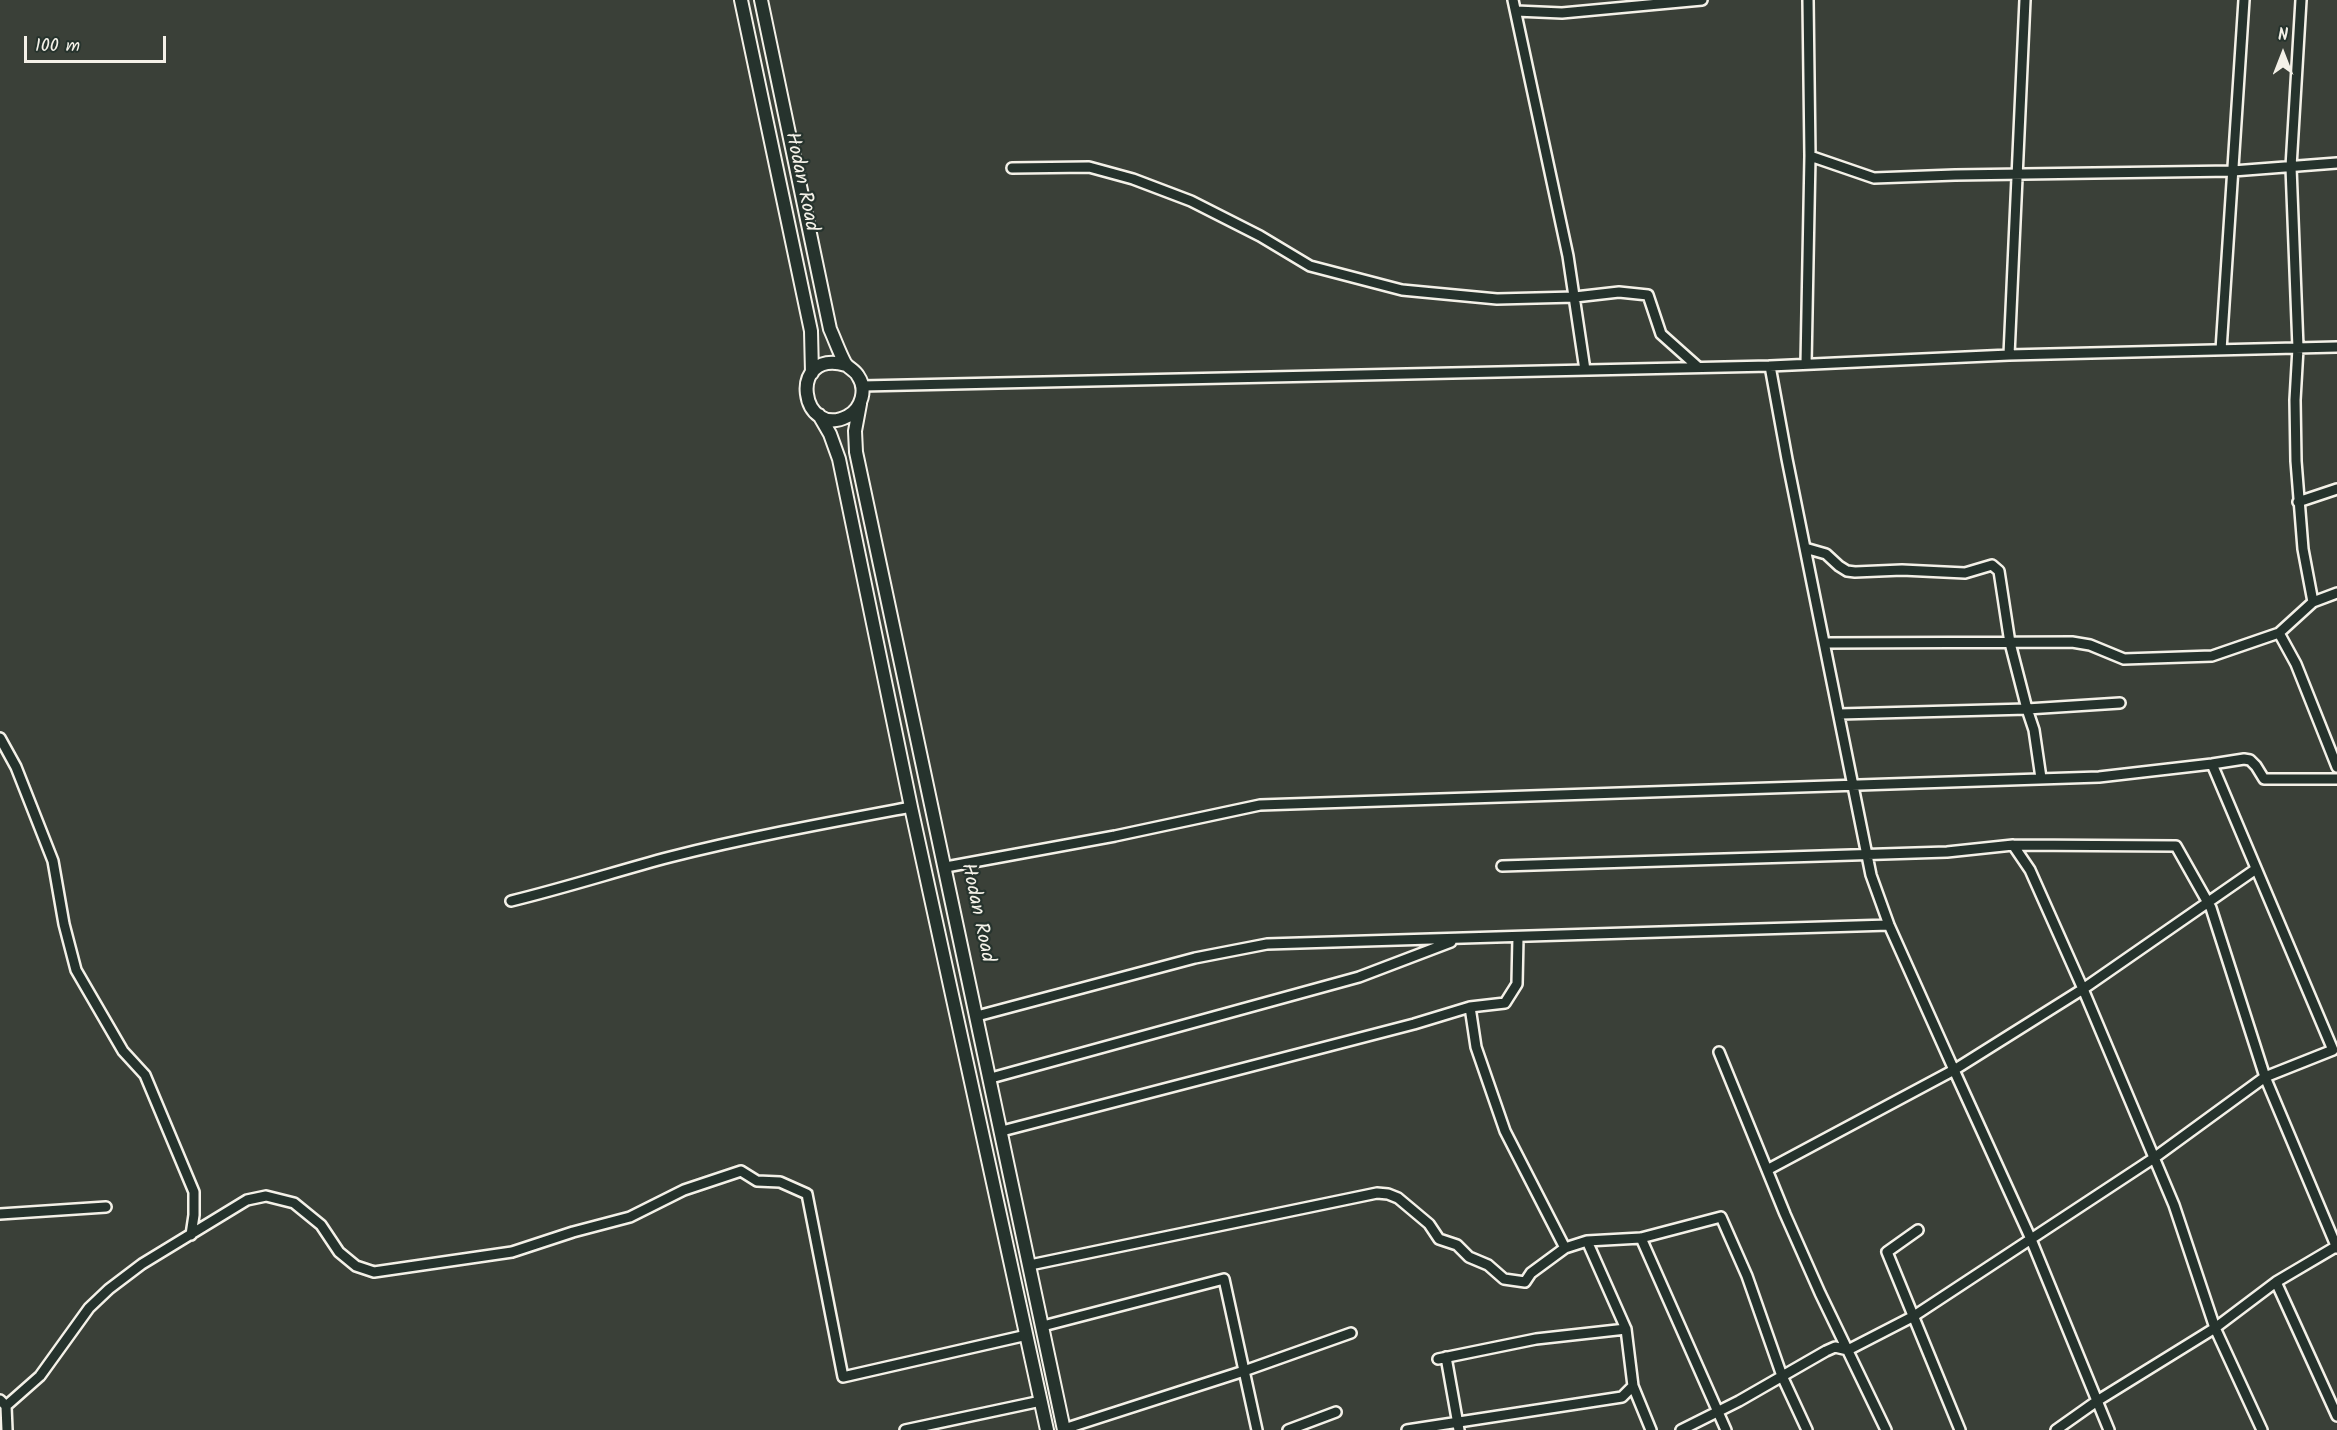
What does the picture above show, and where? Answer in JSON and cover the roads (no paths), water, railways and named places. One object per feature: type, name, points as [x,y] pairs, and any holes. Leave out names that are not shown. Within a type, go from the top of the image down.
[{"type":"main road","name":"Hodan Road","points":[[741,0],[811,331],[812,373],[807,381],[806,390],[812,408],[830,434],[839,459],[911,807],[1047,1430]]},
{"type":"main road","name":"Hodan Road","points":[[760,0],[830,329],[846,365],[860,378],[862,386],[855,430],[856,452],[1064,1430]]},
{"type":"main road","points":[[812,373],[828,363],[846,365]]},
{"type":"main road","points":[[819,415],[827,419],[847,417],[860,404]]},
{"type":"street","points":[[1514,0],[1575,297],[1585,370]]},
{"type":"street","points":[[1516,11],[1562,13],[1702,0]]},
{"type":"street","points":[[1806,364],[1810,156],[1808,0]]},
{"type":"street","points":[[2009,355],[2025,0]]},
{"type":"street","points":[[2220,350],[2244,0]]},
{"type":"street","points":[[2301,0],[2291,167],[2298,348],[2295,400],[2302,549],[2313,602]]},
{"type":"street","points":[[1810,156],[1874,178],[2233,171],[2337,163]]},
{"type":"street","points":[[1012,168],[1089,166],[1133,179],[1191,201],[1260,236],[1310,266],[1402,290],[1497,299],[1575,297],[1619,292],[1648,295],[1661,334],[1698,368]]},
{"type":"street","points":[[862,386],[1698,368],[2009,355],[2337,347]]},
{"type":"street","points":[[1770,366],[1871,874],[1889,925],[2030,1237],[2109,1430]]},
{"type":"street","points":[[2298,502],[2337,489]]},
{"type":"street","points":[[1805,548],[1826,554],[1839,566],[1855,572],[1902,570],[1965,573],[1992,565],[1999,571],[2010,643],[2026,709],[2034,730],[2041,778]]},
{"type":"street","points":[[1825,643],[2082,643],[2124,658],[2212,656],[2279,633],[2313,602],[2337,593]]},
{"type":"street","points":[[2279,633],[2296,664],[2337,767]]},
{"type":"street","points":[[1840,714],[2026,709],[2120,703]]},
{"type":"street","points":[[0,738],[16,766],[53,861],[64,924],[76,970],[123,1051],[145,1075],[194,1192],[195,1215],[192,1235]]},
{"type":"street","points":[[946,867],[1115,836],[1260,805],[2099,777],[2244,759],[2250,760],[2264,779],[2337,779]]},
{"type":"street","points":[[2212,764],[2335,1049],[2337,1059]]},
{"type":"street","points":[[512,901],[670,857],[911,807]]},
{"type":"street","points":[[2013,845],[2030,870],[2175,1205],[2215,1328],[2262,1430]]},
{"type":"street","points":[[1502,866],[1947,852],[2013,845],[2176,846],[2208,902],[2265,1077],[2337,1247],[2276,1282],[2215,1328],[2097,1401],[2056,1430]]},
{"type":"street","points":[[1767,1170],[1954,1070],[2083,989],[2256,869]]},
{"type":"street","points":[[977,1016],[1195,958],[1268,944],[1889,925]]},
{"type":"street","points":[[1002,1131],[1414,1024],[1470,1007],[1505,1003],[1517,984],[1518,937]]},
{"type":"street","points":[[990,1078],[1359,977],[1457,939]]},
{"type":"street","points":[[1470,1007],[1476,1047],[1505,1131],[1565,1248]]},
{"type":"street","points":[[1681,1430],[1831,1349],[1848,1350],[1914,1316],[2030,1237],[2154,1158],[2265,1077],[2335,1049]]},
{"type":"street","points":[[1719,1052],[1820,1293],[1886,1430]]},
{"type":"street","points":[[7,1430],[3,1403],[40,1376],[89,1308],[109,1289],[142,1264],[247,1200],[266,1196],[294,1203],[321,1225],[339,1252],[356,1266],[374,1272],[512,1252],[630,1216],[684,1190],[741,1171],[756,1181],[780,1182],[807,1194],[843,1377],[1027,1335]]},
{"type":"street","points":[[1030,1265],[1377,1193],[1398,1198],[1429,1224],[1439,1239],[1457,1245],[1469,1257],[1488,1265],[1504,1279],[1525,1282],[1531,1273],[1565,1248],[1587,1241],[1641,1238],[1721,1217],[1747,1276],[1782,1376],[1807,1430]]},
{"type":"street","points":[[0,1214],[106,1207]]},
{"type":"street","points":[[1918,1230],[1887,1252],[1960,1430]]},
{"type":"street","points":[[1641,1238],[1726,1430]]},
{"type":"street","points":[[1587,1241],[1626,1329],[1633,1386],[1651,1430]]},
{"type":"street","points":[[1042,1326],[1224,1279],[1257,1430]]},
{"type":"street","points":[[2276,1282],[2337,1416]]},
{"type":"street","points":[[1458,1426],[1442,1358],[1536,1339],[1626,1329]]},
{"type":"street","points":[[1064,1430],[1351,1333]]},
{"type":"street","points":[[1407,1430],[1458,1426],[1622,1397],[1633,1386]]},
{"type":"street","points":[[905,1430],[1041,1401]]},
{"type":"street","points":[[1288,1430],[1336,1412]]}]
